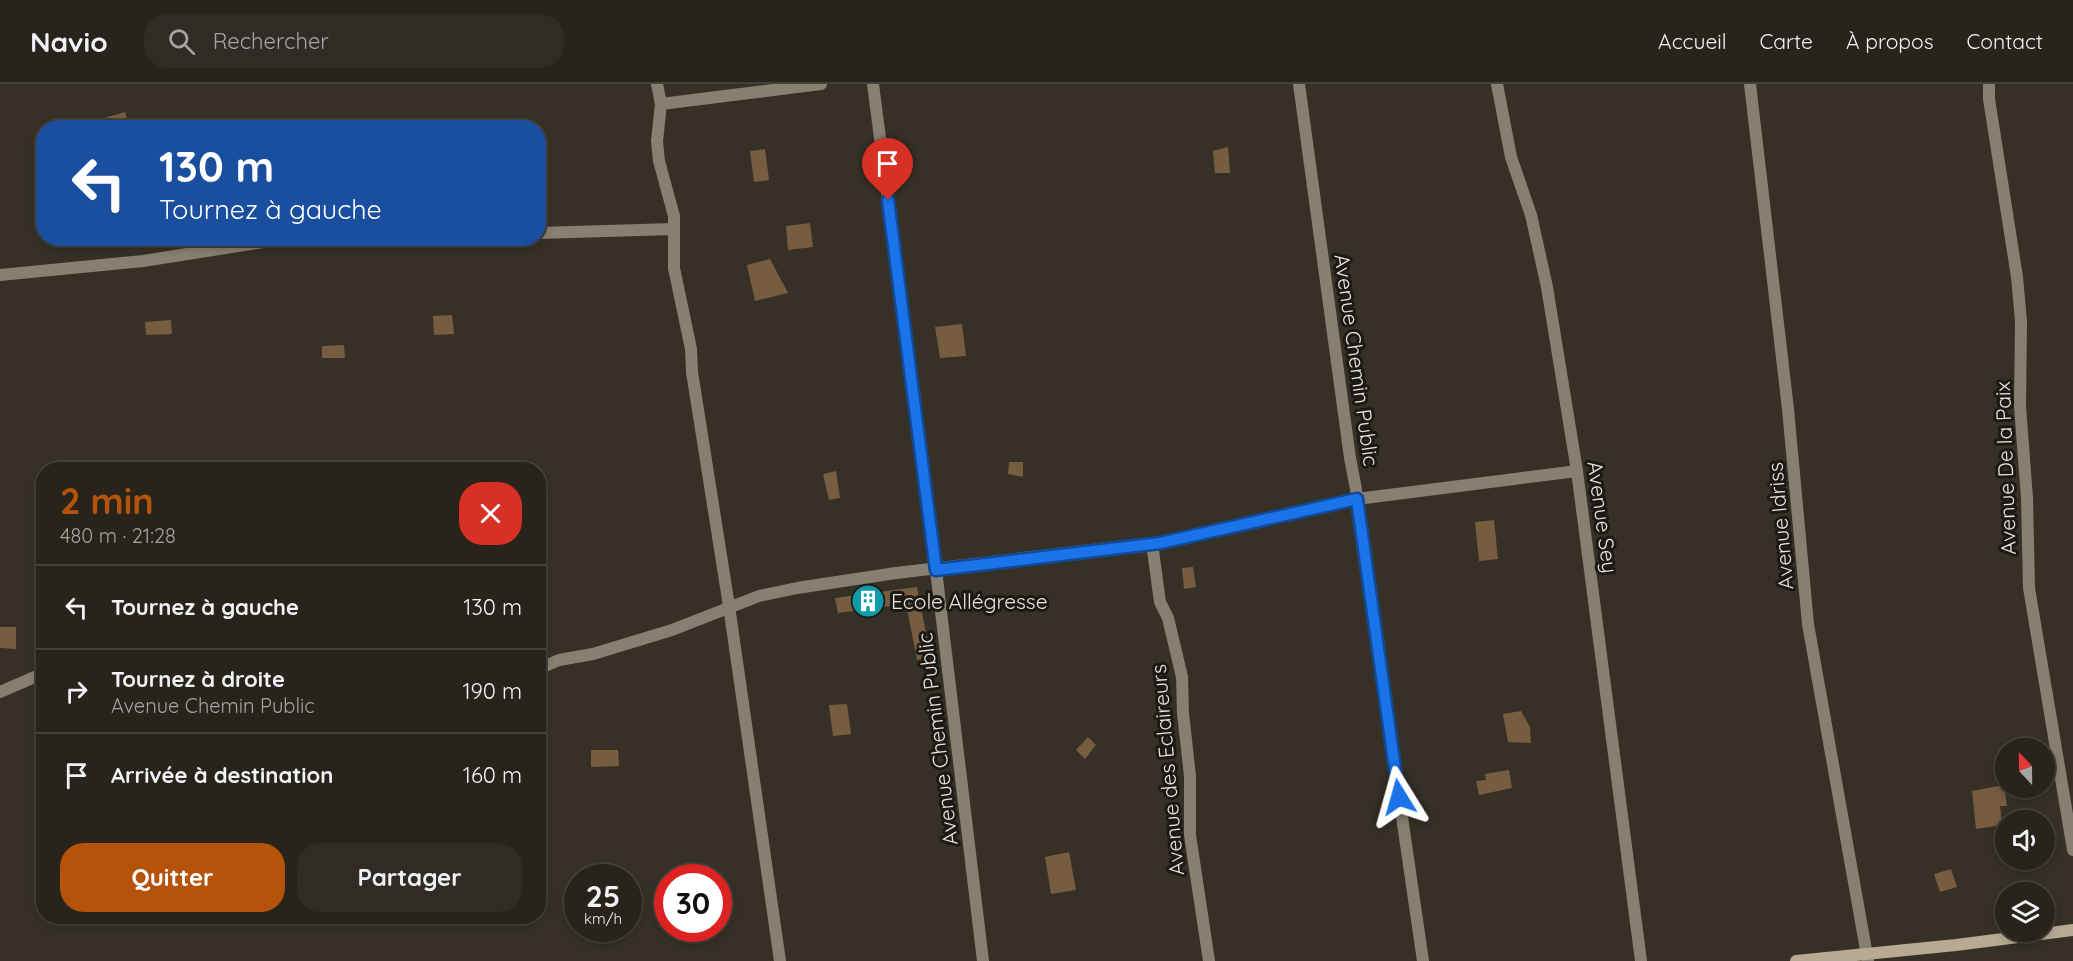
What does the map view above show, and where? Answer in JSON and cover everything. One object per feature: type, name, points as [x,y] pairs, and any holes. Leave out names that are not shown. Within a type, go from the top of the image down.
[{"type":"street","points":[[657,84],[661,104],[657,141],[659,161],[671,202],[674,268],[691,349],[692,372],[729,606],[780,961]]},
{"type":"street","points":[[661,104],[821,84]]},
{"type":"street","name":"Avenue Chemin Public","points":[[873,84],[936,570],[983,961]]},
{"type":"street","name":"Avenue Chemin Public","points":[[1299,84],[1423,961]]},
{"type":"street","name":"Avenue Sey","points":[[1497,84],[1511,157],[1532,215],[1547,287],[1577,471],[1641,961]]},
{"type":"street","name":"Avenue Idriss","points":[[1750,84],[1788,409],[1809,624],[1867,958]]},
{"type":"street","name":"Avenue De la Paix","points":[[1989,84],[1989,99],[2017,278],[2021,321],[2020,406],[2027,498],[2029,588],[2073,850]]},
{"type":"street","points":[[546,233],[674,229]]},
{"type":"street","points":[[0,274],[143,261],[238,246]]},
{"type":"street","points":[[546,666],[559,660],[593,654],[672,630],[759,596],[797,588],[844,580],[1152,543],[1357,499],[1577,471]]},
{"type":"street","name":"Avenue des Eclaireurs","points":[[1152,543],[1160,602],[1168,618],[1182,677],[1183,713],[1190,776],[1191,835],[1209,961]]},
{"type":"street","points":[[0,692],[36,677]]},
{"type":"street","points":[[1796,961],[1867,958],[2073,930]]},
{"type":"building","points":[[125,112],[127,120],[98,120]]},
{"type":"building","points":[[1228,147],[1230,173],[1215,173],[1213,151]]},
{"type":"building","points":[[765,149],[769,180],[754,182],[750,151]]},
{"type":"building","points":[[810,223],[813,247],[788,250],[786,226]]},
{"type":"building","points":[[770,259],[788,293],[755,301],[747,265]]},
{"type":"building","points":[[452,315],[454,334],[434,335],[433,316]]},
{"type":"building","points":[[171,320],[172,334],[146,335],[145,322]]},
{"type":"building","points":[[962,324],[966,356],[940,358],[935,327]]},
{"type":"building","points":[[344,345],[345,358],[322,358],[322,346]]},
{"type":"building","points":[[1009,462],[1023,462],[1023,477],[1008,474]]},
{"type":"building","points":[[836,471],[840,498],[829,500],[823,474]]},
{"type":"building","points":[[1494,520],[1498,559],[1479,561],[1475,522]]},
{"type":"building","points":[[1193,567],[1196,587],[1184,589],[1182,568]]},
{"type":"building","points":[[917,587],[931,658],[917,660],[906,604],[838,613],[835,598]]},
{"type":"building","points":[[0,627],[16,627],[16,649],[0,648]]},
{"type":"building","points":[[847,704],[851,734],[833,736],[829,705]]},
{"type":"building","points":[[1521,711],[1530,727],[1531,743],[1508,742],[1503,714]]},
{"type":"building","points":[[1088,737],[1096,745],[1085,759],[1076,750]]},
{"type":"building","points":[[591,750],[618,750],[619,766],[591,767]]},
{"type":"building","points":[[1509,770],[1512,788],[1479,795],[1476,781],[1486,780],[1485,774]]},
{"type":"building","points":[[1995,787],[1995,798],[2006,798],[2007,806],[2000,806],[2000,810],[1995,810],[1995,826],[1976,829],[1972,791]]},
{"type":"building","points":[[1069,852],[1076,890],[1051,894],[1045,857]]},
{"type":"building","points":[[1951,869],[1957,887],[1940,892],[1934,874]]},
{"type":"place","name":"Ecole Allégresse","points":[[868,601]]},
{"type":"route","points":[[888,200],[936,570],[1160,543],[1357,499],[1399,797]]}]
